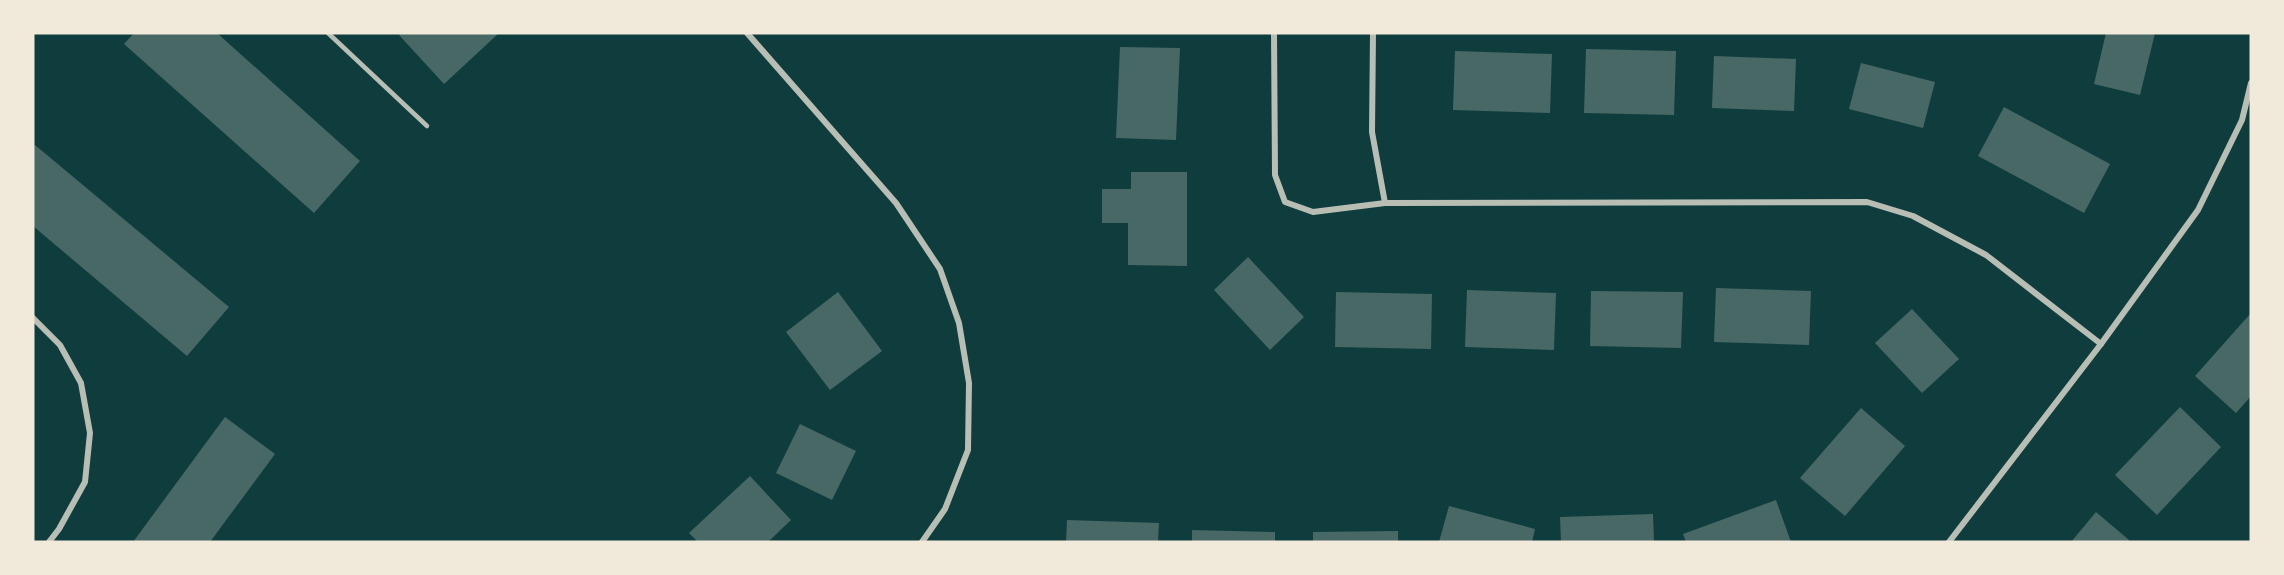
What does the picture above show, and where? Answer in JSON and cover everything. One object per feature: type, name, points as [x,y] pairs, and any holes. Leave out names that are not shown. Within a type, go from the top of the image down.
[{"type":"street","points":[[747,33],[896,204],[940,269],[959,323],[969,383],[968,450],[945,509],[922,542]]},
{"type":"street","points":[[1274,33],[1275,175],[1285,202],[1313,212],[1385,203],[1867,202],[1912,216],[1986,255],[2101,344]]},
{"type":"street","points":[[1373,33],[1372,132],[1385,203]]},
{"type":"street","points":[[1948,542],[2101,344],[2198,210],[2242,120],[2251,83]]},
{"type":"street","points":[[33,318],[60,345],[81,383],[90,433],[85,482],[59,529],[49,542]]},
{"type":"lane","points":[[328,33],[427,126]]},
{"type":"building","points":[[134,33],[217,33],[360,161],[314,213],[124,44]]},
{"type":"building","points":[[402,33],[499,33],[444,84],[399,35]]},
{"type":"building","points":[[2106,33],[2155,33],[2140,95],[2094,84]]},
{"type":"building","points":[[1120,47],[1180,48],[1176,140],[1116,138]]},
{"type":"building","points":[[1586,49],[1676,51],[1674,115],[1584,113]]},
{"type":"building","points":[[1455,51],[1552,54],[1550,113],[1453,110]]},
{"type":"building","points":[[1714,56],[1796,59],[1794,111],[1712,108]]},
{"type":"building","points":[[1861,63],[1935,82],[1923,128],[1849,109]]},
{"type":"building","points":[[2004,107],[2110,164],[2084,213],[1978,156]]},
{"type":"building","points":[[35,145],[229,307],[187,356],[33,226],[33,147]]},
{"type":"building","points":[[1131,172],[1187,172],[1187,266],[1128,265],[1128,223],[1102,223],[1102,189],[1131,189]]},
{"type":"building","points":[[1248,257],[1304,317],[1270,350],[1214,290]]},
{"type":"building","points":[[1716,288],[1811,291],[1809,345],[1714,342]]},
{"type":"building","points":[[1467,290],[1556,293],[1554,350],[1465,347]]},
{"type":"building","points":[[1591,291],[1683,292],[1681,348],[1590,346]]},
{"type":"building","points":[[838,292],[882,351],[830,390],[786,332]]},
{"type":"building","points":[[1336,292],[1432,294],[1431,349],[1335,347]]},
{"type":"building","points":[[1912,309],[1959,359],[1922,393],[1875,343]]},
{"type":"building","points":[[2251,313],[2251,396],[2236,413],[2195,376]]},
{"type":"building","points":[[2180,407],[2221,447],[2157,515],[2115,475]]},
{"type":"building","points":[[1861,408],[1905,446],[1845,516],[1800,478]]},
{"type":"building","points":[[225,417],[275,454],[210,542],[133,542]]},
{"type":"building","points":[[800,424],[856,451],[832,500],[776,473]]},
{"type":"building","points":[[750,476],[791,520],[768,542],[698,542],[689,533]]},
{"type":"building","points":[[1776,500],[1791,542],[1686,542],[1683,534]]},
{"type":"building","points":[[1449,506],[1535,529],[1532,542],[1439,542]]},
{"type":"building","points":[[2096,512],[2129,540],[2128,542],[2071,542]]},
{"type":"building","points":[[1653,514],[1654,542],[1561,542],[1560,517]]},
{"type":"building","points":[[1067,520],[1159,523],[1158,542],[1066,542]]},
{"type":"building","points":[[1192,530],[1275,532],[1275,542],[1192,542]]},
{"type":"building","points":[[1398,531],[1398,542],[1313,542],[1313,532]]}]
